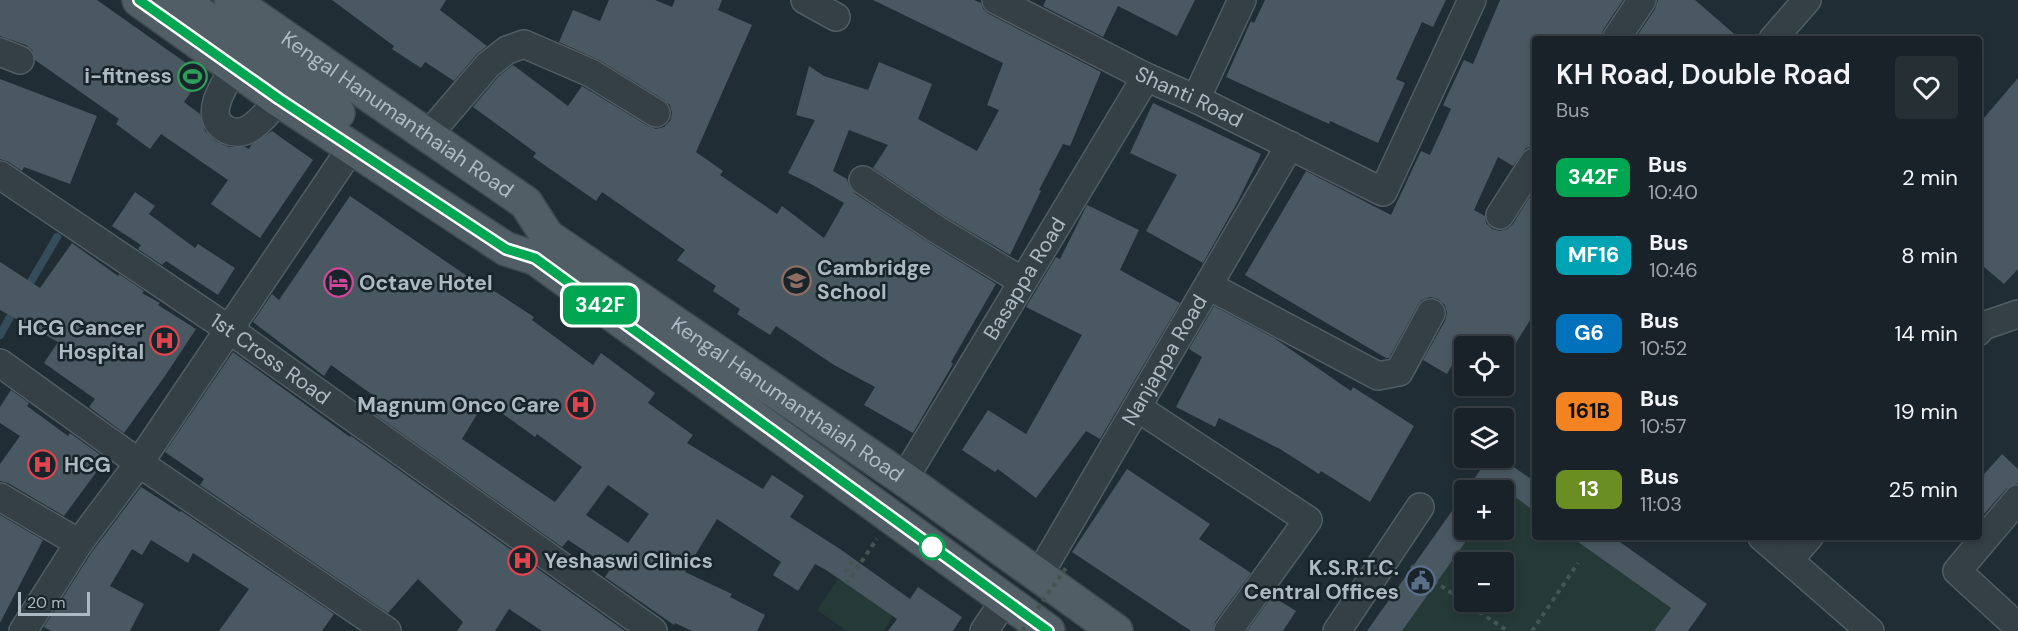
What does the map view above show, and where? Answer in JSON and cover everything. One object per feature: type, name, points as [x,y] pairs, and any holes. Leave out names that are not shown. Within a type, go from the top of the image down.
[{"type":"main road","name":"Kengal Hanumanthaiah Road","points":[[139,0],[279,99],[506,249],[541,247],[904,479],[1054,570],[1116,631]]},
{"type":"main road","points":[[181,0],[541,247]]},
{"type":"main road","points":[[205,0],[505,223]]},
{"type":"main road","name":"Kengal Hanumanthaiah Road","points":[[231,0],[526,203],[541,247],[1048,631]]},
{"type":"street","points":[[805,0],[836,17]]},
{"type":"street","points":[[1196,99],[1242,0]]},
{"type":"street","name":"Shanti Road","points":[[1003,2],[1146,77],[1196,99],[1383,192],[1472,0]]},
{"type":"street","points":[[1618,36],[1642,0]]},
{"type":"street","points":[[1776,36],[1807,0]]},
{"type":"street","points":[[428,135],[488,65],[507,50],[524,44],[591,73],[656,113]]},
{"type":"street","points":[[235,68],[221,91],[215,111],[222,128],[232,132],[243,132],[252,128],[279,99]]},
{"type":"street","name":"Basappa Road","points":[[904,479],[1146,77]]},
{"type":"street","name":"Nanjappa Road","points":[[1054,570],[1138,408],[1290,146]]},
{"type":"street","points":[[22,631],[79,543],[140,463],[352,147]]},
{"type":"street","points":[[1500,214],[1532,165]]},
{"type":"street","name":"1st Cross Road","points":[[0,175],[230,330],[654,631]]},
{"type":"street","points":[[863,180],[936,229],[1022,281]]},
{"type":"street","points":[[1209,286],[1378,376],[1400,372],[1431,313]]},
{"type":"street","points":[[1982,326],[2018,314]]},
{"type":"street","points":[[0,363],[140,463],[387,631]]},
{"type":"street","points":[[1138,408],[1308,520],[1228,631]]},
{"type":"street","points":[[0,497],[79,543]]},
{"type":"street","points":[[2018,499],[1957,571],[2018,627]]},
{"type":"street","points":[[1337,631],[1420,507]]},
{"type":"street","points":[[1766,540],[1870,631]]},
{"type":"street","points":[[1789,560],[1806,540]]},
{"type":"street","points":[[984,631],[1005,600]]},
{"type":"path","points":[[846,584],[878,538]]},
{"type":"path","points":[[1390,552],[1454,594]]},
{"type":"path","points":[[848,572],[846,571],[853,563]]},
{"type":"path","points":[[848,572],[854,563],[858,567]]},
{"type":"path","points":[[1532,631],[1578,563]]},
{"type":"path","points":[[1022,631],[1054,570]]},
{"type":"path","points":[[848,572],[854,577]]},
{"type":"path","points":[[1480,612],[1508,631]]},
{"type":"green space","points":[[1514,496],[1532,510],[1532,540],[1575,540],[1671,608],[1654,631],[1402,631],[1454,558],[1454,612],[1514,612],[1514,552],[1458,552],[1467,540],[1514,540]]},
{"type":"green space","points":[[838,579],[893,616],[883,631],[847,631],[817,610]]},
{"type":"building","points":[[0,0],[97,0],[203,75],[184,102],[200,114],[205,131],[217,142],[229,147],[249,149],[251,145],[272,131],[313,160],[260,238],[211,204],[228,180],[161,134],[150,149],[116,124],[119,119],[35,60],[32,50],[26,45],[0,36]]},
{"type":"building","points":[[332,0],[446,0],[440,10],[487,46],[476,55],[454,81],[425,62],[421,68],[392,49],[394,46]]},
{"type":"building","points":[[609,0],[655,0],[672,7],[675,0],[722,0],[718,10],[752,25],[696,152],[723,171],[720,175],[777,214],[782,206],[824,238],[844,203],[788,173],[815,120],[796,115],[809,66],[824,76],[868,90],[879,62],[932,84],[918,119],[977,151],[999,110],[987,105],[1003,63],[873,0],[974,0],[981,3],[983,9],[989,14],[1101,72],[1070,146],[1063,144],[1039,190],[1041,191],[1010,255],[944,216],[873,168],[888,145],[849,130],[833,171],[847,179],[854,193],[996,284],[913,433],[864,405],[875,387],[834,365],[776,326],[770,335],[737,314],[740,309],[713,291],[716,286],[677,260],[685,250],[602,192],[596,201],[533,157],[536,153],[473,107],[499,76],[513,65],[568,106],[582,86],[648,126],[656,129],[664,127],[670,121],[672,113],[670,105],[664,100],[599,60],[559,42],[573,10],[600,21]]},
{"type":"building","points":[[1046,0],[1195,0],[1177,36],[1118,6],[1103,37],[1043,6]]},
{"type":"building","points":[[1265,0],[1446,0],[1433,27],[1422,22],[1396,79],[1405,83],[1378,143],[1330,121],[1329,124],[1226,77],[1251,21],[1254,23]]},
{"type":"building","points":[[1500,0],[1623,0],[1601,36],[1532,36],[1532,146],[1526,148],[1513,166],[1498,157],[1474,210],[1485,216],[1486,223],[1492,229],[1500,231],[1507,229],[1513,224],[1532,193],[1532,317],[1514,346],[1514,336],[1454,336],[1454,362],[1447,374],[1423,360],[1445,321],[1447,313],[1445,305],[1438,299],[1430,297],[1422,300],[1389,358],[1386,358],[1245,275],[1306,171],[1391,215],[1421,151],[1430,155],[1451,109],[1443,105],[1464,60],[1473,64]]},
{"type":"building","points":[[1658,0],[1695,0],[1737,36],[1637,36],[1655,9]]},
{"type":"building","points":[[2018,78],[2018,269],[2004,284],[1982,265],[1982,120]]},
{"type":"building","points":[[0,79],[97,116],[70,184],[24,167],[22,171],[0,159]]},
{"type":"building","points":[[1153,103],[1261,154],[1203,263],[1146,231],[1177,175],[1130,153]]},
{"type":"building","points":[[135,192],[155,206],[149,214],[195,248],[198,244],[235,268],[218,295],[166,261],[162,265],[138,249],[141,245],[112,226]]},
{"type":"building","points":[[350,196],[489,291],[491,289],[534,317],[532,320],[593,365],[601,353],[655,393],[648,403],[693,435],[687,443],[763,489],[772,475],[804,496],[790,517],[910,599],[918,587],[962,617],[953,631],[888,631],[897,619],[826,570],[815,564],[798,591],[773,575],[781,562],[717,519],[685,572],[732,594],[730,597],[765,615],[757,631],[692,631],[675,623],[674,625],[605,577],[611,568],[568,540],[562,547],[366,408],[374,396],[331,365],[324,376],[253,322],[272,294],[279,300]],"holes":[[[485,401],[535,437],[537,434],[582,467],[555,502],[462,439]],[[608,485],[649,514],[628,543],[586,515]]]},
{"type":"building","points":[[1087,205],[1139,230],[1120,270],[1180,303],[1100,439],[1086,431],[1036,498],[998,469],[995,472],[962,450],[988,410],[1026,434],[1082,335],[1026,307],[1056,257],[1060,259]]},
{"type":"building","points":[[72,243],[118,276],[119,274],[144,291],[142,293],[160,303],[158,305],[196,329],[124,433],[89,407],[95,399],[44,363],[58,342],[0,310],[0,262],[40,288]]},
{"type":"building","points":[[1214,306],[1274,338],[1351,391],[1353,387],[1414,426],[1370,502],[1321,471],[1319,474],[1280,449],[1219,418],[1215,427],[1176,407],[1202,357],[1189,349]]},
{"type":"building","points":[[233,352],[625,631],[542,631],[509,609],[495,631],[457,631],[463,622],[418,579],[388,613],[200,485],[204,479],[165,452]]},
{"type":"building","points":[[11,390],[29,403],[27,406],[68,436],[70,433],[106,459],[64,516],[8,483],[0,481],[0,464],[20,436],[0,423],[0,407]]},
{"type":"building","points":[[2002,454],[2018,469],[2018,483],[2006,489],[1982,516],[1982,476]]},
{"type":"building","points":[[1514,467],[1532,480],[1532,510],[1514,496],[1514,480],[1473,480],[1482,468]]},
{"type":"building","points":[[1127,469],[1210,524],[1199,539],[1251,573],[1215,622],[1213,631],[1191,631],[1072,552]]},
{"type":"building","points":[[141,487],[181,511],[334,614],[322,631],[219,631],[249,589],[193,553],[188,563],[151,540],[142,555],[132,549],[110,586],[144,604],[130,631],[51,631],[44,627],[92,552]]},
{"type":"building","name":"K.S.R.T.C. Central Offices","points":[[1454,508],[1454,540],[1467,540],[1458,552],[1454,552],[1454,558],[1402,631],[1367,631]]},
{"type":"building","points":[[0,515],[43,540],[0,623]]},
{"type":"building","points":[[1575,540],[1617,540],[1707,604],[1688,631],[1654,631],[1671,608]]},
{"type":"building","points":[[1272,596],[1296,611],[1283,631],[1247,631]]},
{"type":"waterway","points":[[26,290],[57,237]]},
{"type":"waterway","points":[[0,335],[15,308]]},
{"type":"bus line","name":"342F","points":[[139,0],[279,99],[506,249],[535,258],[1048,631]]},
{"type":"place","name":"i-fitness","points":[[193,76]]},
{"type":"place","name":"Cambridge School","points":[[796,280]]},
{"type":"place","name":"Octave Hotel","points":[[338,283]]},
{"type":"place","name":"HCG Cancer Hospital","points":[[165,340]]},
{"type":"place","name":"Magnum Onco Care","points":[[581,405]]},
{"type":"place","name":"HCG","points":[[43,465]]},
{"type":"place","name":"Yeshaswi Clinics","points":[[523,561]]},
{"type":"place","name":"K.S.R.T.C. Central Offices","points":[[1420,580]]}]
